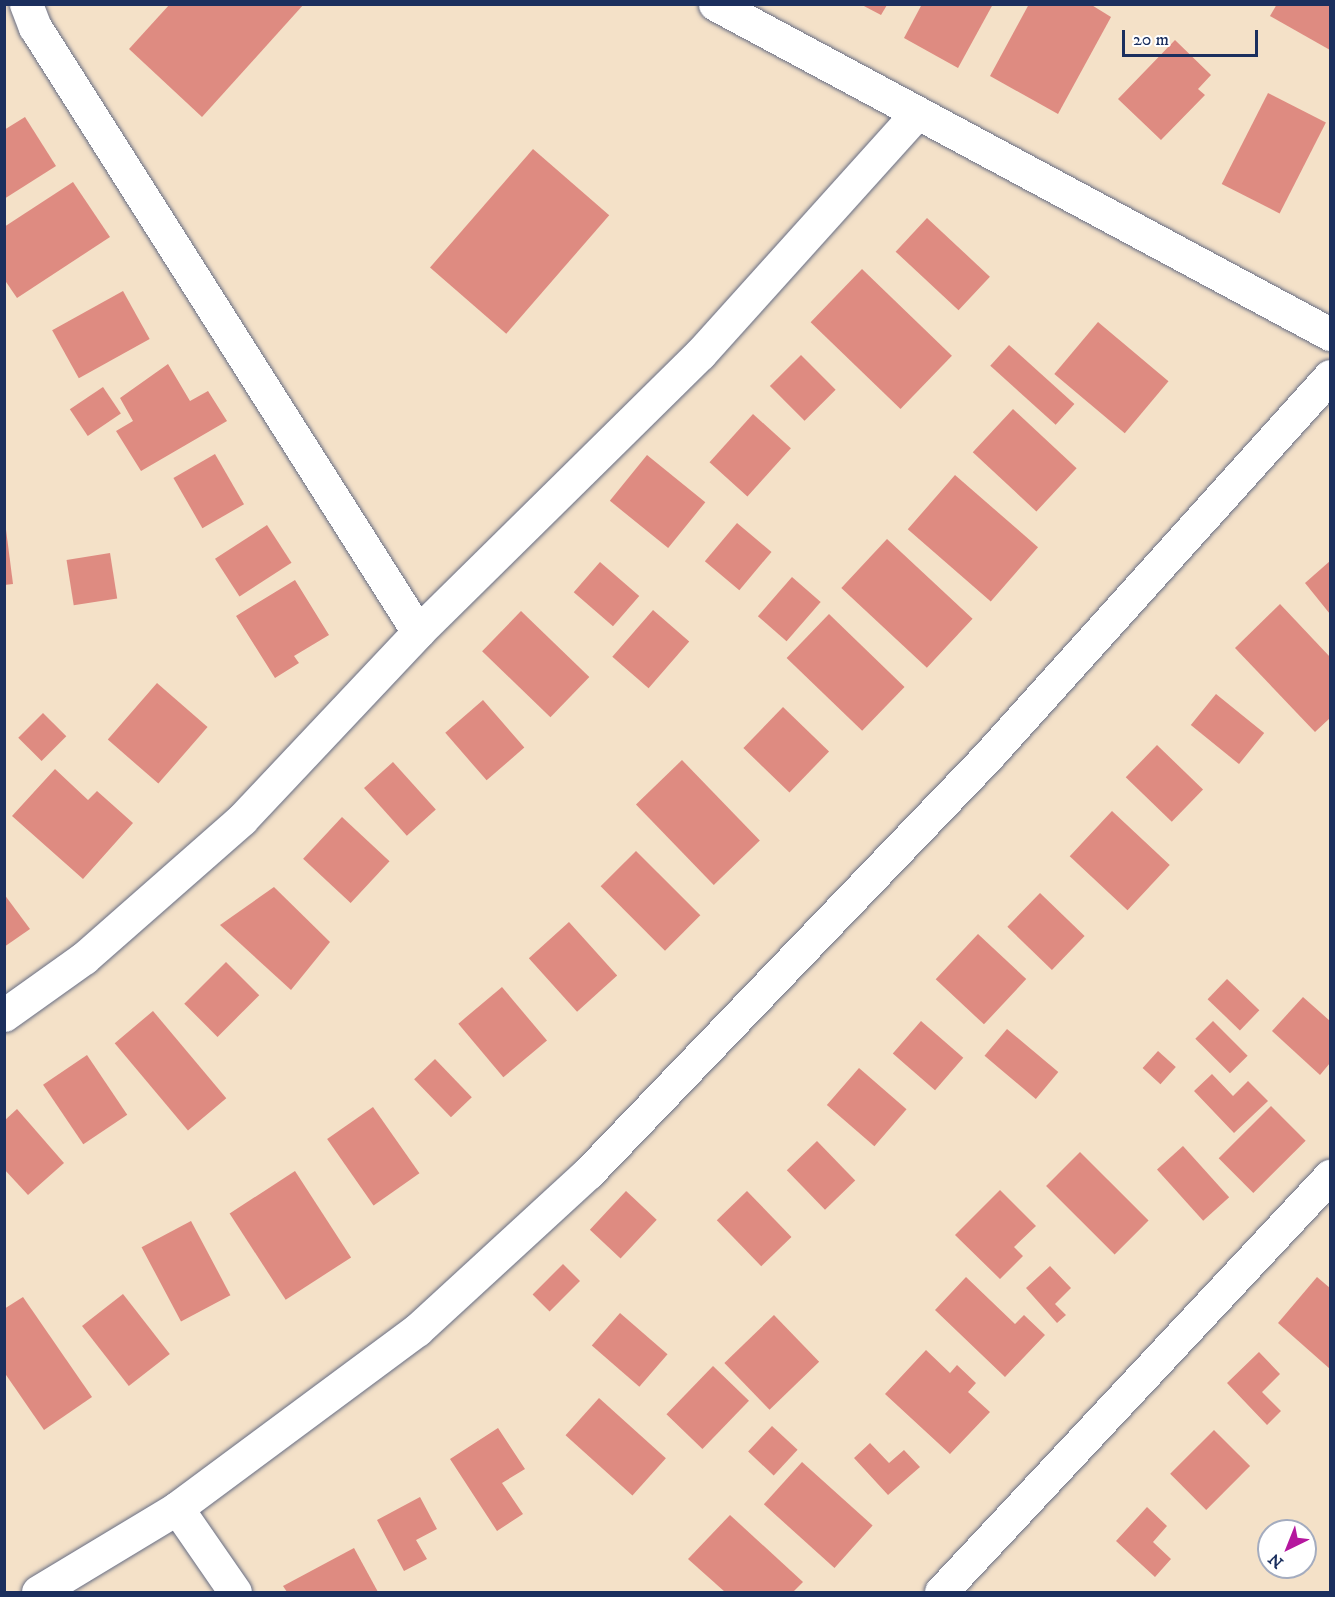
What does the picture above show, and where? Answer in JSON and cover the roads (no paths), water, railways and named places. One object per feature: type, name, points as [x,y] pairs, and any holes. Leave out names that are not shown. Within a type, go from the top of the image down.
[{"type":"street","points":[[26,4],[34,27],[418,632]]},
{"type":"street","points":[[715,4],[915,115],[1330,334]]},
{"type":"street","points":[[4,1015],[84,958],[242,819],[418,632],[700,354],[915,115]]},
{"type":"street","points":[[38,1593],[177,1508],[417,1330],[588,1173],[988,756],[1330,376]]},
{"type":"street","points":[[941,1593],[1330,1176]]},
{"type":"street","points":[[177,1508],[235,1593]]}]
